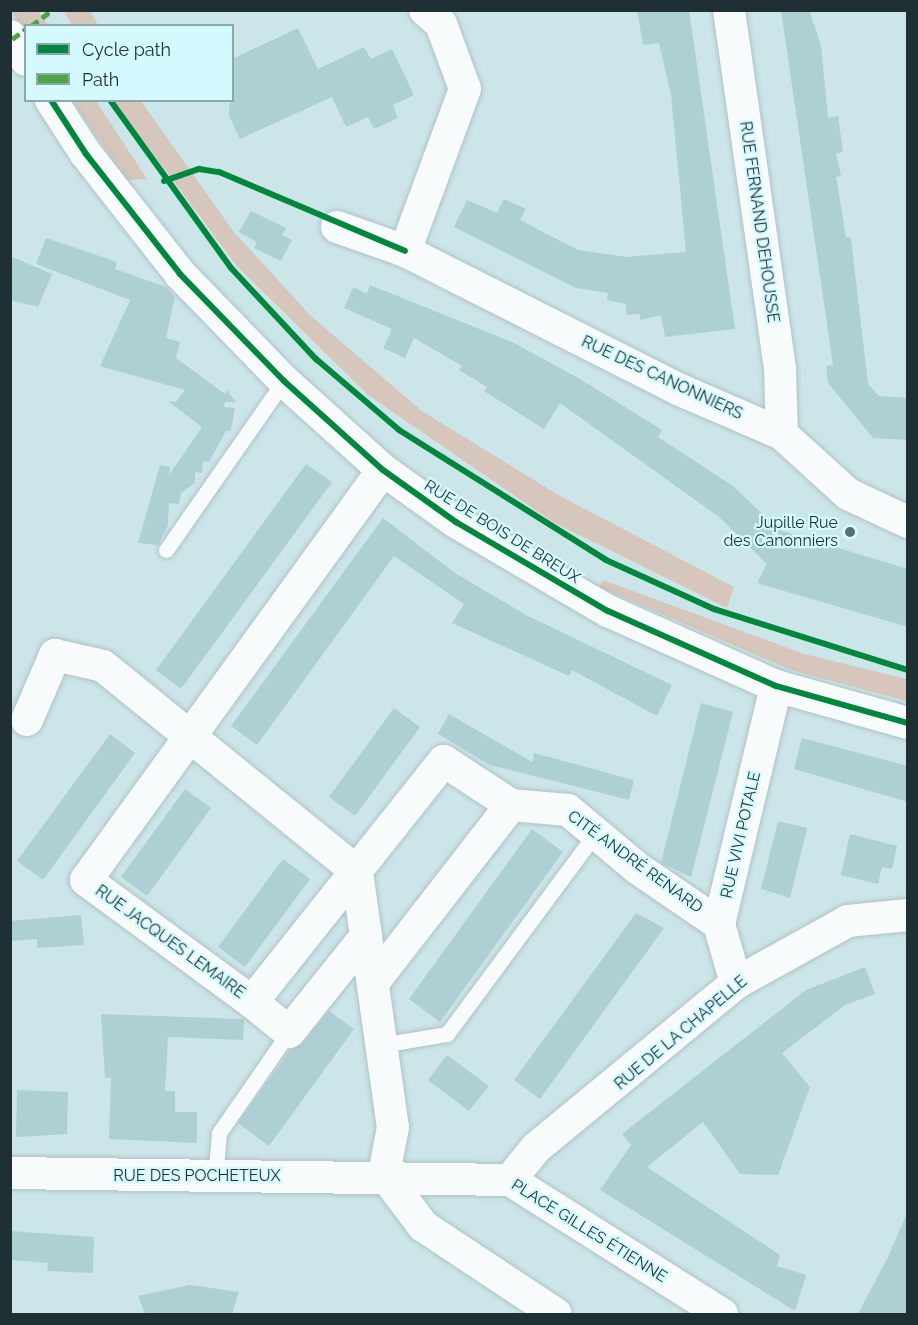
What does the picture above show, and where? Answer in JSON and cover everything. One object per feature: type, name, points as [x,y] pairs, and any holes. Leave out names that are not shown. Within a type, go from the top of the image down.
[{"type":"street","points":[[405,250],[465,89],[441,24],[425,10]]},
{"type":"street","name":"RUE FERNAND DEHOUSSE","points":[[729,10],[780,368],[782,434]]},
{"type":"street","name":"RUE DE BOIS DE BREUX","points":[[52,102],[173,266],[284,381],[383,470],[456,522],[599,606],[776,686],[908,723]]},
{"type":"street","name":"RUE DES CANONNIERS","points":[[338,226],[405,250],[678,389],[782,434],[848,494],[908,522]]},
{"type":"street","name":"RUE JACQUES LEMAIRE","points":[[252,1002],[86,880],[383,470]]},
{"type":"street","points":[[27,720],[55,655],[103,666],[190,739],[357,872],[393,1127],[384,1174],[423,1226],[556,1314]]},
{"type":"street","name":"RUE VIVI POTALE","points":[[736,983],[719,924],[776,686]]},
{"type":"street","name":"CITÉ ANDRÉ RENARD","points":[[252,1002],[444,761],[511,805],[568,810],[719,924]]},
{"type":"street","points":[[373,983],[511,805]]},
{"type":"street","name":"RUE DE LA CHAPELLE","points":[[510,1180],[536,1148],[736,983],[848,921],[908,915]]},
{"type":"street","points":[[252,1002],[289,1032],[366,936]]},
{"type":"street","name":"RUE DES POCHETEUX","points":[[10,1173],[214,1179],[384,1174]]},
{"type":"street","name":"PLACE GILLES ÉTIENNE","points":[[384,1174],[510,1180],[722,1314]]},
{"type":"lane","points":[[166,550],[284,381]]},
{"type":"lane","points":[[381,1045],[447,1034],[596,833]]},
{"type":"lane","points":[[214,1179],[219,1133],[289,1032]]},
{"type":"shaded area","points":[[11,11],[38,11],[47,24],[24,24],[24,31]]},
{"type":"shaded area","points":[[64,11],[90,11],[97,24],[71,24]]},
{"type":"shaded area","points":[[73,102],[97,102],[147,179],[127,180]]},
{"type":"shaded area","points":[[115,102],[142,102],[233,231],[310,315],[422,411],[560,496],[734,587],[727,608],[553,522],[368,395],[236,265]]},
{"type":"shaded area","points":[[603,580],[804,654],[907,679],[907,701],[791,670],[599,587]]},
{"type":"building","points":[[637,10],[689,10],[735,329],[665,337],[661,315],[640,320],[640,314],[626,315],[626,304],[607,300],[608,293],[576,288],[454,227],[467,200],[497,213],[504,199],[526,209],[520,220],[578,250],[626,257],[686,252],[671,95],[659,43],[643,45]]},
{"type":"building","points":[[781,10],[809,10],[821,45],[828,118],[838,116],[843,152],[836,154],[841,176],[836,177],[846,237],[851,238],[868,384],[879,396],[908,398],[908,440],[873,438],[828,383],[826,366],[833,365]]},
{"type":"building","points":[[298,28],[318,69],[364,47],[371,59],[392,49],[414,95],[393,105],[398,118],[374,129],[368,117],[346,127],[332,97],[240,139],[229,116],[230,102],[234,102],[234,58]]},
{"type":"building","points":[[251,211],[286,228],[282,235],[292,240],[281,261],[254,248],[257,242],[239,232]]},
{"type":"building","points":[[46,238],[117,262],[115,269],[166,287],[175,297],[166,338],[180,342],[176,358],[225,394],[227,390],[236,402],[225,402],[224,407],[235,408],[231,431],[226,431],[209,462],[203,461],[202,473],[195,472],[195,483],[181,493],[179,504],[169,503],[168,525],[158,545],[138,543],[160,465],[170,467],[169,475],[202,427],[168,401],[176,402],[185,390],[100,366],[130,300],[36,264]]},
{"type":"building","points":[[10,256],[52,274],[38,307],[10,300]]},
{"type":"building","points":[[370,285],[512,342],[580,379],[662,430],[658,437],[733,486],[779,530],[908,569],[908,627],[757,583],[767,564],[719,517],[560,403],[544,429],[484,391],[487,387],[459,370],[462,366],[414,338],[405,358],[383,348],[392,329],[344,308],[353,287],[367,294]]},
{"type":"building","points":[[306,464],[332,482],[181,689],[156,670]]},
{"type":"building","points":[[383,518],[455,573],[526,615],[672,685],[657,716],[572,670],[569,676],[452,623],[464,604],[394,556],[257,745],[231,726]]},
{"type":"building","points":[[701,703],[733,712],[691,877],[661,863]]},
{"type":"building","points":[[394,708],[420,727],[355,816],[329,797]]},
{"type":"building","points":[[449,714],[532,762],[534,753],[634,780],[629,800],[490,765],[438,734]]},
{"type":"building","points":[[110,734],[135,753],[43,880],[17,861]]},
{"type":"building","points":[[802,738],[908,766],[908,802],[794,769]]},
{"type":"building","points":[[185,789],[211,808],[147,896],[121,877]]},
{"type":"building","points":[[778,821],[807,828],[790,898],[761,889]]},
{"type":"building","points":[[532,829],[563,852],[440,1022],[409,999]]},
{"type":"building","points":[[850,834],[897,846],[892,869],[882,867],[878,884],[841,875]]},
{"type":"building","points":[[283,859],[310,879],[245,967],[218,947]]},
{"type":"building","points":[[636,913],[664,928],[540,1099],[514,1080]]},
{"type":"building","points":[[81,915],[84,945],[37,948],[37,939],[10,941],[10,921]]},
{"type":"building","points":[[865,967],[875,994],[845,1005],[782,1053],[810,1087],[778,1175],[740,1174],[703,1122],[647,1167],[780,1255],[777,1266],[806,1275],[795,1311],[600,1190],[631,1145],[622,1134],[806,990]]},
{"type":"building","points":[[329,1011],[354,1029],[269,1146],[238,1123],[291,1049],[303,1043]]},
{"type":"building","points":[[101,1014],[244,1019],[243,1040],[168,1037],[165,1091],[175,1091],[175,1112],[197,1112],[197,1143],[109,1139],[111,1078],[105,1078]]},
{"type":"building","points":[[447,1055],[489,1086],[469,1111],[428,1080]]},
{"type":"building","points":[[17,1090],[68,1092],[67,1134],[16,1137]]},
{"type":"building","points":[[908,1211],[908,1314],[858,1314],[888,1257]]},
{"type":"building","points":[[10,1231],[94,1237],[93,1273],[47,1271],[48,1263],[10,1260]]},
{"type":"building","points":[[190,1285],[239,1292],[232,1314],[145,1314],[138,1296]]},
{"type":"marked path","points":[[34,24],[52,10]]},
{"type":"marked path","points":[[12,39],[24,30]]},
{"type":"cycle path","points":[[52,102],[86,154],[180,274],[284,381],[383,470],[456,522],[608,611],[776,686],[908,723]]},
{"type":"cycle path","points":[[111,102],[231,268],[316,359],[399,430],[606,560],[714,609],[908,670]]},
{"type":"cycle path","points":[[164,181],[199,169],[219,172],[405,251]]},
{"type":"place","name":"Jupille Rue des Canonniers","points":[[850,532]]}]
